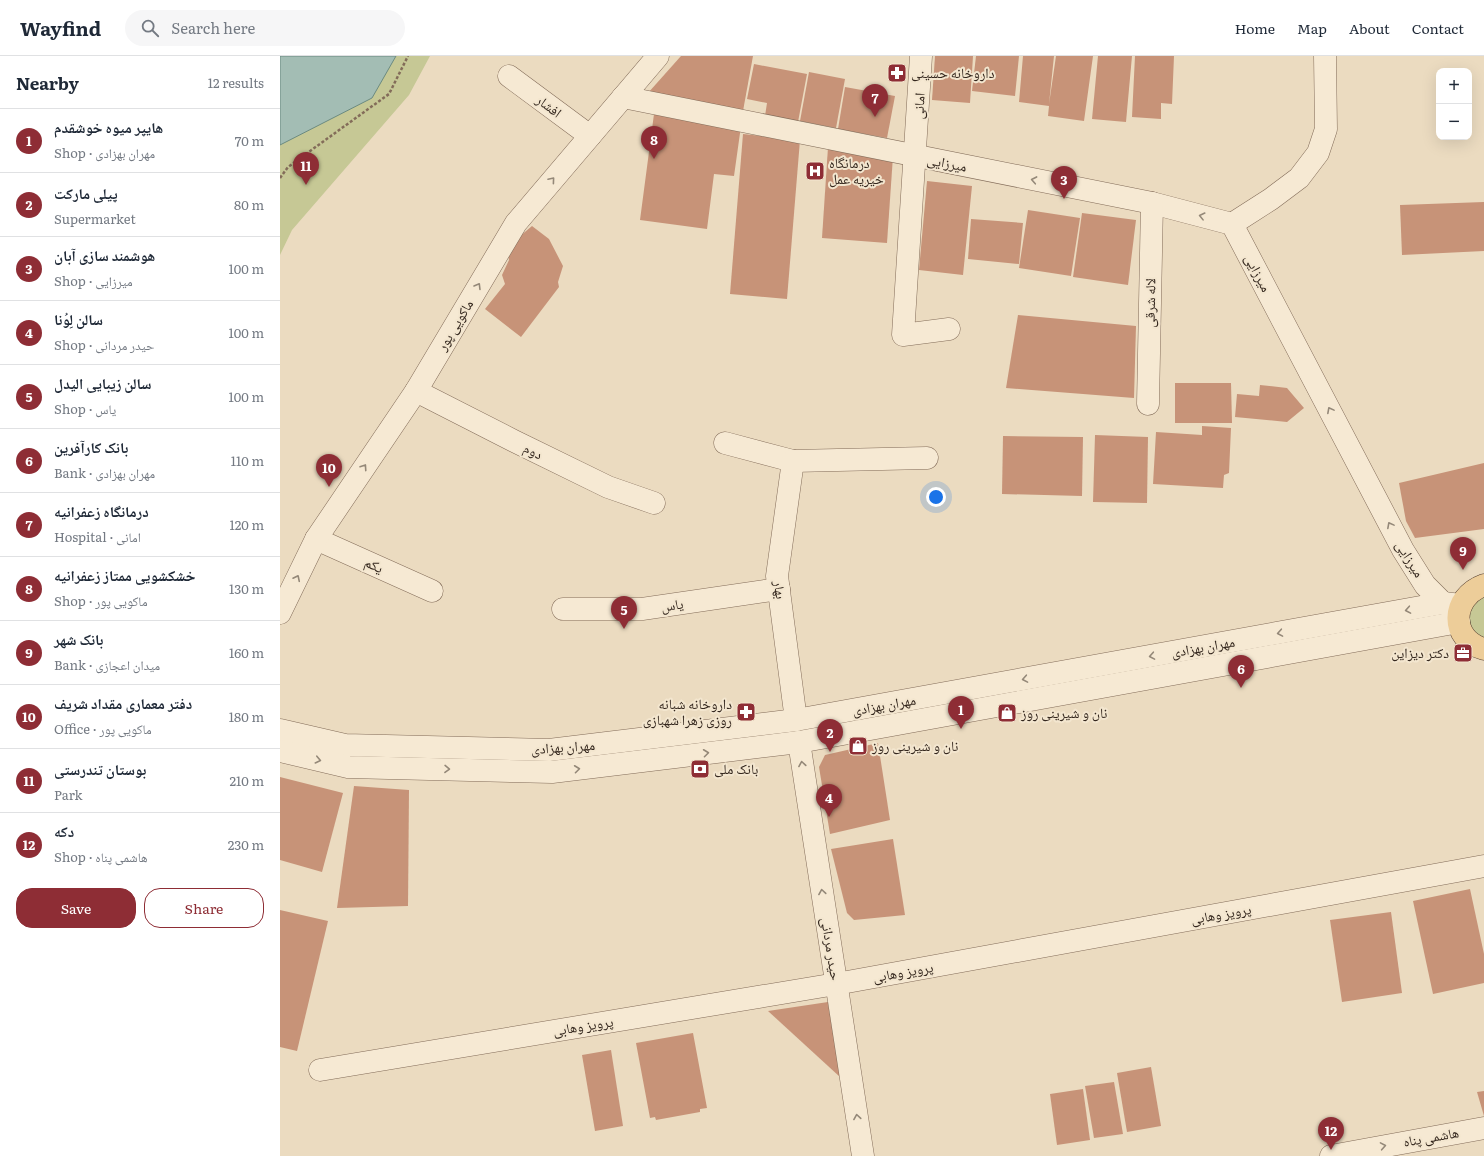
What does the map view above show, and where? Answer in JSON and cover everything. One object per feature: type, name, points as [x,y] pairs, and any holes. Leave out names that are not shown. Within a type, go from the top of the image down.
[{"type":"main road","points":[[1480,650],[1465,636],[1454,610],[1474,589],[1484,585]]},
{"type":"street","name":"ماکویی‌ پور","points":[[280,613],[316,539],[416,391],[516,223],[658,56]]},
{"type":"street","name":"امانی","points":[[921,56],[916,157],[903,335],[949,329]]},
{"type":"street","points":[[1232,224],[1271,199],[1299,178],[1318,153],[1326,129],[1325,56]]},
{"type":"street","name":"افشار","points":[[509,76],[590,136]]},
{"type":"street","name":"میرزایی","points":[[623,97],[916,157],[1152,203],[1232,224],[1403,550],[1425,585],[1454,610]]},
{"type":"street","name":"لاله شرقی","points":[[1148,404],[1152,203]]},
{"type":"street","name":"دوم","points":[[416,391],[608,487],[654,503]]},
{"type":"street","points":[[725,443],[793,461],[927,458]]},
{"type":"street","name":"بهار","points":[[793,461],[777,576],[798,731]]},
{"type":"street","name":"یکم","points":[[316,539],[432,591]]},
{"type":"street","name":"یاس","points":[[563,609],[642,609],[779,589]]},
{"type":"street","name":"مهران بهزادی","points":[[280,751],[348,767],[552,772],[798,731],[1454,610]]},
{"type":"street","name":"مهران بهزادی","points":[[280,730],[345,745],[549,750],[798,731]]},
{"type":"street","name":"حیدر مردانی","points":[[798,731],[863,1156]]},
{"type":"street","name":"پرویز وهابی","points":[[320,1070],[836,984],[1484,866]]},
{"type":"street","name":"هاشمی پناه","points":[[1331,1156],[1484,1128]]},
{"type":"path","points":[[280,178],[288,167],[389,94],[408,56]]},
{"type":"green space","points":[[389,56],[430,56],[409,95],[292,230],[280,255],[280,140]]},
{"type":"green space","points":[[1484,591],[1484,643],[1471,635],[1466,610]]},
{"type":"water","points":[[280,56],[396,56],[372,98],[280,145]]},
{"type":"building","points":[[681,56],[753,56],[743,111],[648,93]]},
{"type":"building","points":[[935,56],[973,56],[970,103],[932,100]]},
{"type":"building","points":[[976,56],[1019,56],[1015,96],[972,91]]},
{"type":"building","points":[[1023,56],[1054,56],[1049,104],[1056,56],[1093,56],[1084,121],[1048,116],[1049,106],[1019,102]]},
{"type":"building","points":[[1098,56],[1132,56],[1126,122],[1092,119]]},
{"type":"building","points":[[1135,56],[1174,56],[1172,104],[1161,103],[1161,119],[1132,117]]},
{"type":"building","points":[[754,64],[807,74],[798,122],[765,116],[767,103],[747,99]]},
{"type":"building","points":[[809,72],[845,79],[836,128],[800,121]]},
{"type":"building","points":[[845,87],[895,96],[887,138],[838,129]]},
{"type":"building","points":[[654,114],[741,126],[734,176],[714,174],[707,229],[640,220]]},
{"type":"building","points":[[743,134],[800,140],[787,299],[730,294]]},
{"type":"building","points":[[828,147],[893,156],[887,243],[822,238]]},
{"type":"building","points":[[927,181],[972,186],[963,275],[919,270]]},
{"type":"building","points":[[1484,202],[1484,251],[1402,255],[1400,205]]},
{"type":"building","points":[[1028,210],[1080,218],[1071,276],[1019,268]]},
{"type":"building","points":[[1082,213],[1136,220],[1128,285],[1073,277]]},
{"type":"building","points":[[971,219],[1023,223],[1019,264],[968,259]]},
{"type":"building","points":[[532,226],[549,239],[563,266],[558,282],[559,287],[521,337],[485,309],[505,284],[502,275],[509,260],[508,255],[519,237]]},
{"type":"building","points":[[1018,315],[1136,326],[1134,398],[1006,388]]},
{"type":"building","points":[[1175,383],[1231,383],[1232,423],[1175,423]]},
{"type":"building","points":[[1260,385],[1287,388],[1304,408],[1287,422],[1235,417],[1237,394],[1259,396]]},
{"type":"building","points":[[1202,426],[1231,428],[1229,473],[1224,475],[1223,488],[1153,484],[1156,432],[1202,435]]},
{"type":"building","points":[[1095,435],[1148,437],[1147,503],[1093,502]]},
{"type":"building","points":[[1003,436],[1083,437],[1082,496],[1002,494]]},
{"type":"building","points":[[1484,463],[1484,529],[1415,538],[1406,521],[1399,483]]},
{"type":"building","points":[[878,743],[890,820],[830,834],[819,767],[825,755]]},
{"type":"building","points":[[280,777],[343,793],[322,872],[280,860]]},
{"type":"building","points":[[354,786],[409,790],[408,906],[337,908]]},
{"type":"building","points":[[893,839],[905,915],[854,920],[847,913],[831,849]]},
{"type":"building","points":[[1470,889],[1484,954],[1484,983],[1433,994],[1413,901]]},
{"type":"building","points":[[280,910],[328,921],[297,1051],[280,1047]]},
{"type":"building","points":[[1391,912],[1402,993],[1342,1002],[1330,920]]},
{"type":"building","points":[[828,1002],[840,1077],[768,1011]]},
{"type":"building","points":[[693,1033],[707,1108],[700,1109],[700,1112],[656,1120],[655,1117],[650,1118],[636,1043]]},
{"type":"building","points":[[611,1050],[623,1126],[595,1131],[582,1055]]},
{"type":"building","points":[[1151,1067],[1161,1126],[1127,1132],[1117,1073]]},
{"type":"building","points":[[1114,1082],[1123,1134],[1094,1138],[1085,1086]]},
{"type":"building","points":[[1083,1089],[1090,1140],[1057,1145],[1050,1094]]},
{"type":"building","points":[[1484,1091],[1484,1116],[1477,1092]]},
{"type":"place","name":"داروخانه حسینی","points":[[897,73]]},
{"type":"place","name":"درمانگاه زعفرانیه","points":[[875,117]]},
{"type":"place","name":"خشکشویی ممتاز زعفرانیه","points":[[654,159]]},
{"type":"place","name":"درمانگاه خیریه عمل","points":[[815,171]]},
{"type":"place","name":"بوستان تندرستی","points":[[306,185]]},
{"type":"place","name":"هوشمند سازی آبان","points":[[1064,199]]},
{"type":"place","name":"دفتر معماری مقداد شریف","points":[[329,487]]},
{"type":"place","name":"بانک شهر","points":[[1463,570]]},
{"type":"place","name":"سالن زیبایی الیدل","points":[[624,629]]},
{"type":"place","name":"دکتر دیزاین","points":[[1463,653]]},
{"type":"place","name":"بانک کارآفرین","points":[[1241,688]]},
{"type":"place","name":"داروخانه شبانه روزی زهرا شهبازی","points":[[746,712]]},
{"type":"place","name":"نان و شيرينى روز","points":[[1007,713]]},
{"type":"place","name":"هایپر میوه خوشقدم","points":[[961,729]]},
{"type":"place","name":"نان و شیرینی روز","points":[[858,746]]},
{"type":"place","name":"پیلی مارکت","points":[[830,752]]},
{"type":"place","name":"بانک ملی","points":[[700,769]]},
{"type":"place","name":"سالن لِوُنا","points":[[829,817]]},
{"type":"place","name":"دکه","points":[[1331,1150]]}]
